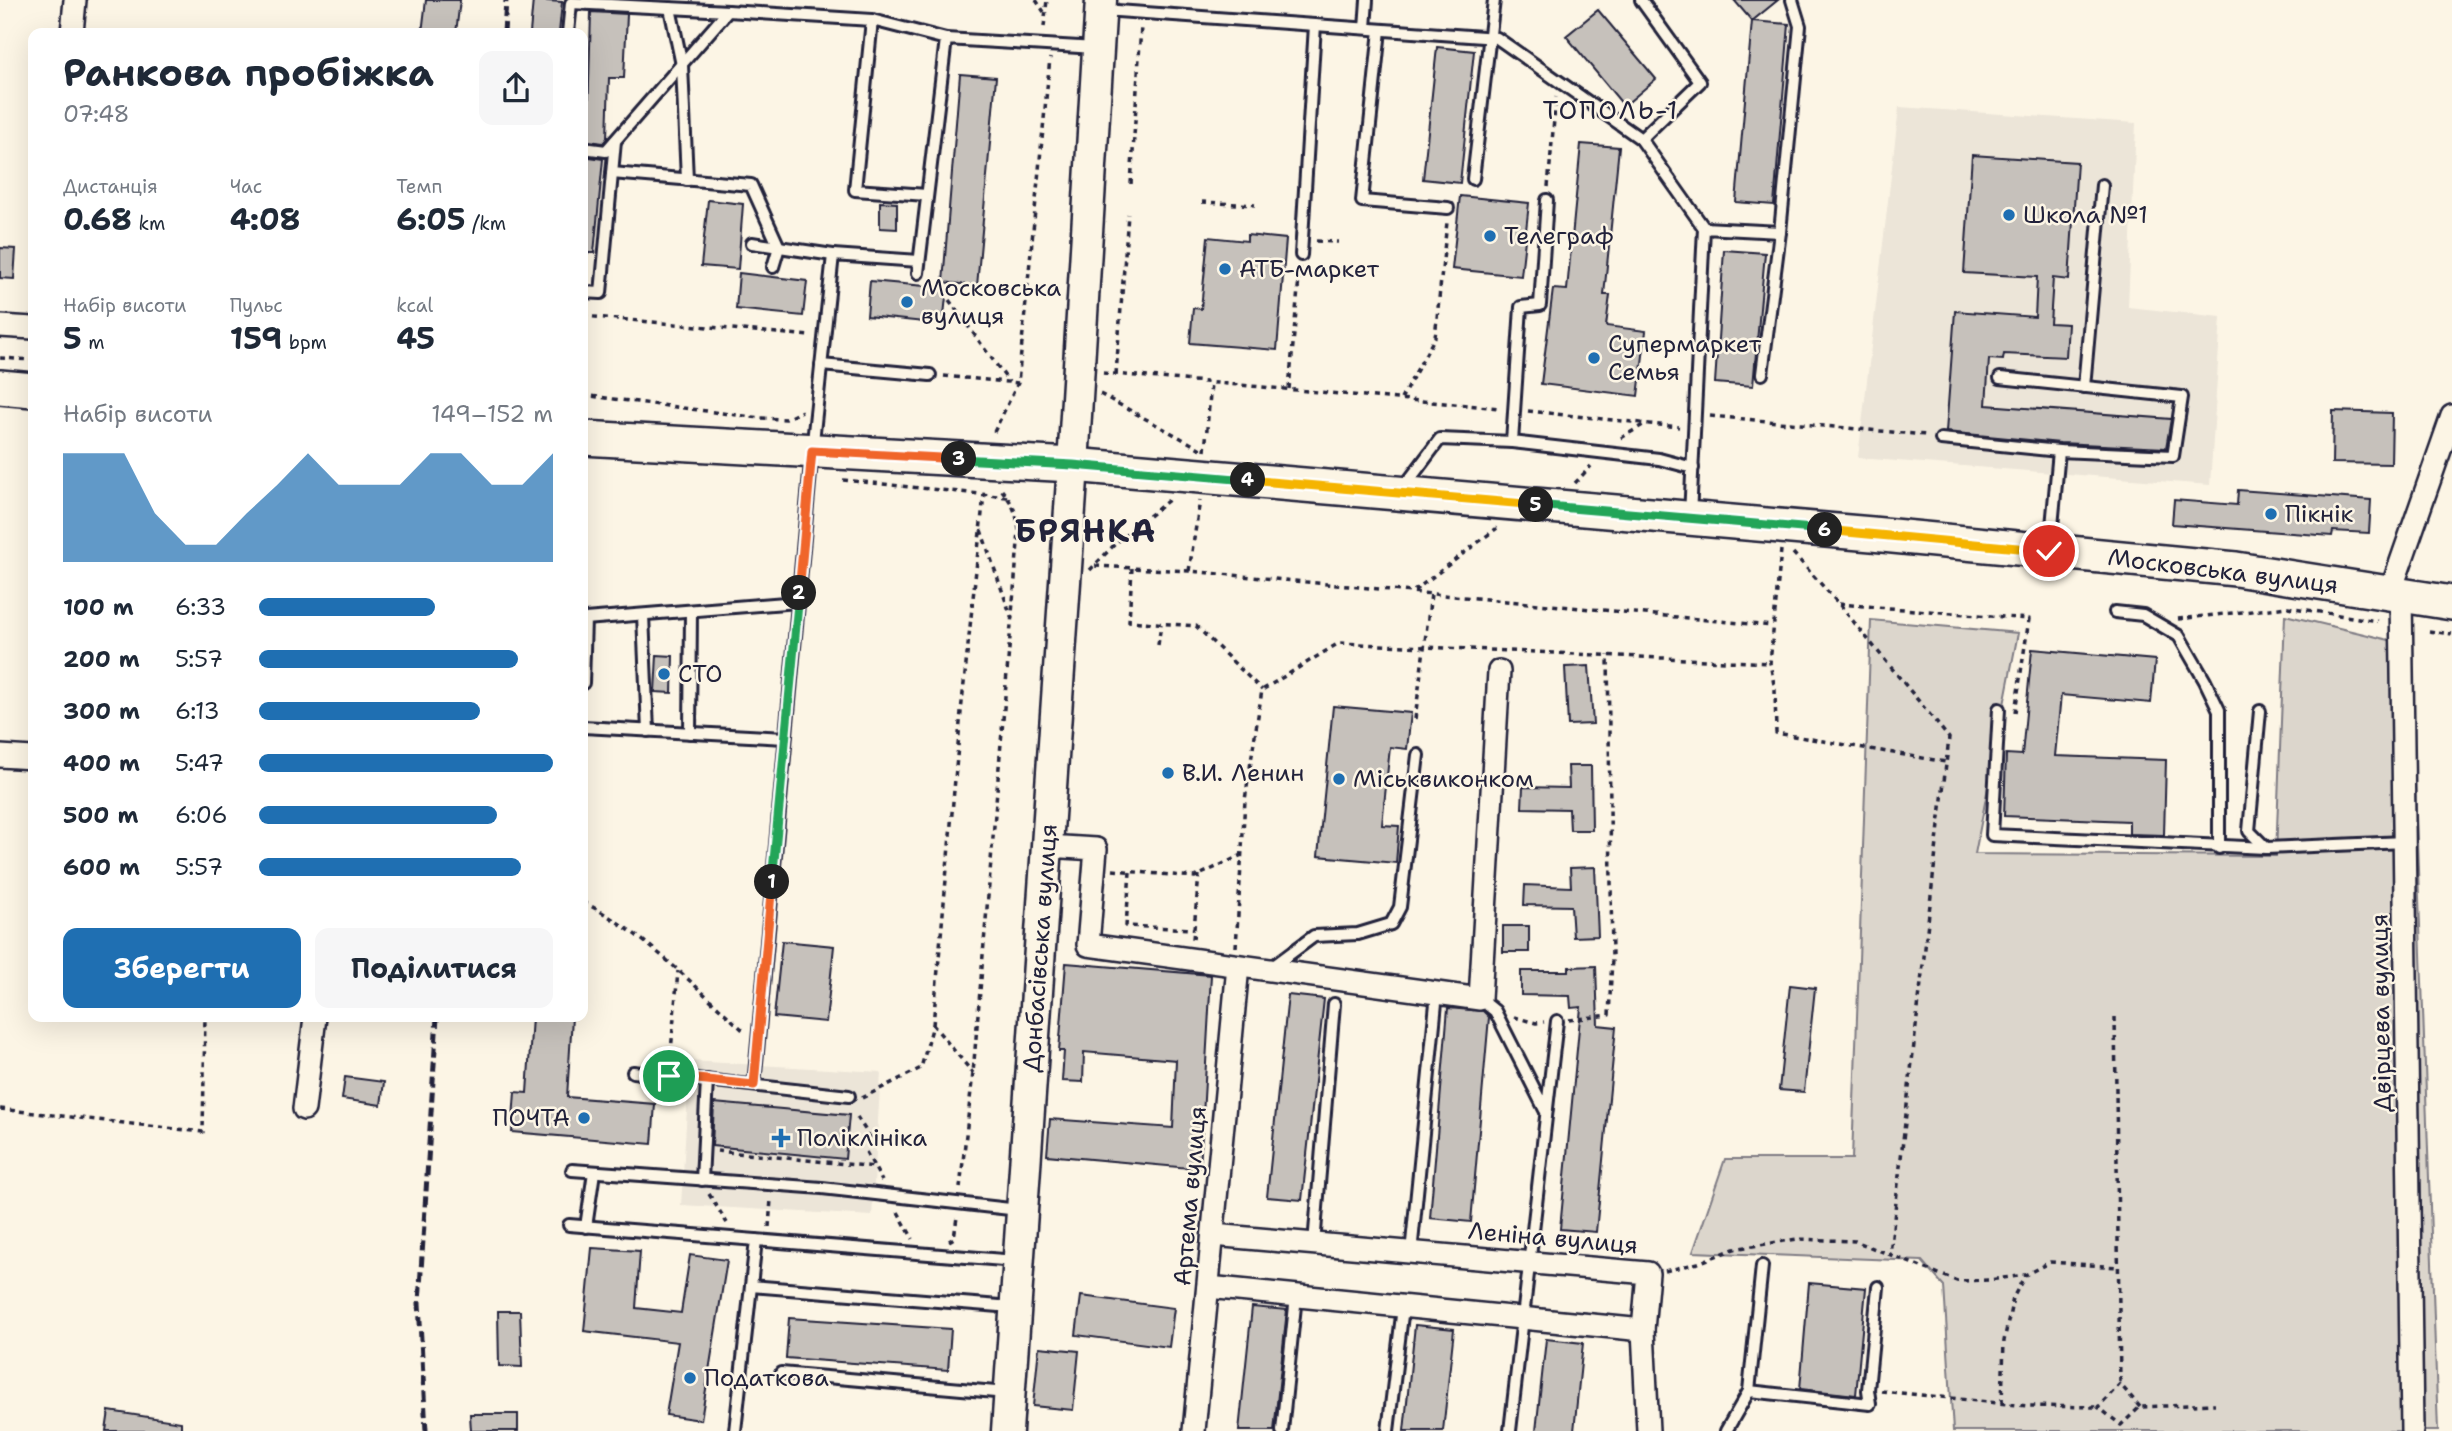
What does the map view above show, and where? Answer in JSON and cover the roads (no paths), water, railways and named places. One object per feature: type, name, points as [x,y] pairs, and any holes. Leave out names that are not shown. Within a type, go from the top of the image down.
[{"type":"main road","points":[[0,387],[28,390]]},
{"type":"main road","name":"Московська вулиця","points":[[597,439],[1073,465],[1399,493],[2236,569],[2389,603],[2452,603]]},
{"type":"street","points":[[72,28],[75,0]]},
{"type":"street","name":"Донбасівська вулиця","points":[[1007,1431],[1073,465],[1100,5]]},
{"type":"street","points":[[0,326],[28,328]]},
{"type":"street","points":[[2389,603],[2452,416]]},
{"type":"street","name":"Двірцева вулиця","points":[[2389,603],[2405,842],[2413,1431]]},
{"type":"street","points":[[1047,846],[1097,849],[1088,945],[1237,959],[1268,970],[1437,993],[1488,1005],[1499,671]]},
{"type":"street","points":[[0,756],[28,758]]},
{"type":"street","name":"Артема вулиця","points":[[1194,1431],[1237,959]]},
{"type":"street","points":[[304,1109],[314,1022]]},
{"type":"street","name":"Леніна вулиця","points":[[1213,1235],[1648,1273],[1643,1330],[1648,1431]]},
{"type":"street","points":[[1208,1287],[1643,1330]]},
{"type":"lane","points":[[1365,29],[1367,0]]},
{"type":"lane","points":[[1473,179],[1491,37],[1493,0]]},
{"type":"lane","points":[[1641,0],[1700,82],[1642,139]]},
{"type":"lane","points":[[1762,374],[1780,232],[1800,26],[1792,0]]},
{"type":"lane","points":[[568,28],[571,3],[872,20],[946,39],[1097,48]]},
{"type":"lane","points":[[1100,5],[1142,13],[1497,38],[1642,139],[1704,228],[1690,519]]},
{"type":"lane","points":[[670,8],[682,65],[687,180]]},
{"type":"lane","points":[[588,149],[606,151],[728,11]]},
{"type":"lane","points":[[872,20],[855,190],[927,195]]},
{"type":"lane","points":[[1301,255],[1315,25]]},
{"type":"lane","points":[[1380,30],[1362,201],[1448,208]]},
{"type":"lane","points":[[918,273],[946,39]]},
{"type":"lane","points":[[588,292],[601,293],[615,141]]},
{"type":"lane","points":[[612,173],[751,185],[779,247],[773,267]]},
{"type":"lane","points":[[2084,387],[2102,185]]},
{"type":"lane","points":[[1512,442],[1521,307],[1540,306],[1547,200]]},
{"type":"lane","points":[[1704,228],[1780,232]]},
{"type":"lane","points":[[752,243],[833,255],[919,261]]},
{"type":"lane","points":[[754,1085],[812,451],[833,255]]},
{"type":"lane","points":[[821,365],[930,375]]},
{"type":"lane","points":[[1941,439],[2059,451],[2173,456],[2182,397],[2000,378]]},
{"type":"lane","points":[[1399,493],[1440,439],[1512,442],[1659,458],[1693,468]]},
{"type":"lane","points":[[2049,551],[2059,451]]},
{"type":"lane","points":[[588,619],[798,602]]},
{"type":"lane","points":[[690,733],[691,611]]},
{"type":"lane","points":[[2115,612],[2143,615],[2179,636],[2219,710],[2219,848]]},
{"type":"lane","points":[[643,615],[648,731]]},
{"type":"lane","points":[[1999,709],[1992,835],[2219,848],[2405,842]]},
{"type":"lane","points":[[2260,711],[2249,831],[2266,848]]},
{"type":"lane","points":[[588,727],[785,738]]},
{"type":"lane","points":[[1268,970],[1314,936],[1358,934],[1391,924],[1400,907],[1418,755]]},
{"type":"lane","points":[[1411,1253],[1437,993]]},
{"type":"lane","points":[[1314,1244],[1334,1004]]},
{"type":"lane","points":[[1488,1005],[1546,1112]]},
{"type":"lane","points":[[1510,1431],[1556,1021]]},
{"type":"lane","points":[[633,1072],[853,1098]]},
{"type":"lane","points":[[704,1185],[707,1080]]},
{"type":"lane","points":[[572,1170],[704,1185],[822,1188],[1022,1211]]},
{"type":"lane","points":[[586,1227],[594,1172]]},
{"type":"lane","points":[[569,1226],[1018,1261]]},
{"type":"lane","points":[[735,1431],[756,1240]]},
{"type":"lane","points":[[1726,1431],[1749,1391],[1762,1266]]},
{"type":"lane","points":[[751,1286],[1015,1307]]},
{"type":"lane","points":[[1749,1391],[1870,1404],[1868,1390],[1878,1287]]},
{"type":"lane","points":[[1282,1431],[1296,1296]]},
{"type":"lane","points":[[1388,1431],[1403,1307]]},
{"type":"lane","points":[[781,1373],[1009,1393]]},
{"type":"railway","points":[[504,28],[506,0]]},
{"type":"railway","points":[[426,1431],[419,1303],[437,1022]]},
{"type":"place","name":"Школа №1","points":[[2009,215]]},
{"type":"place","name":"Телеграф","points":[[1490,236]]},
{"type":"place","name":"АТБ-маркет","points":[[1225,269]]},
{"type":"place","name":"Московська вулиця","points":[[907,302]]},
{"type":"place","name":"Супермаркет Семья","points":[[1594,358]]},
{"type":"place","name":"Пікнік","points":[[2271,514]]},
{"type":"place","name":"СТО","points":[[664,674]]},
{"type":"place","name":"В.И. Ленин","points":[[1168,773]]},
{"type":"place","name":"Міськвиконком","points":[[1339,779]]},
{"type":"place","name":"ПОЧТА","points":[[584,1118]]},
{"type":"place","name":"Поліклініка","points":[[781,1138]]},
{"type":"place","name":"Податкова","points":[[690,1378]]},
{"type":"district","name":"ТОПОЛЬ-1","points":[[1611,110]]},
{"type":"district","name":"БРЯНКА","points":[[1086,531]]}]
